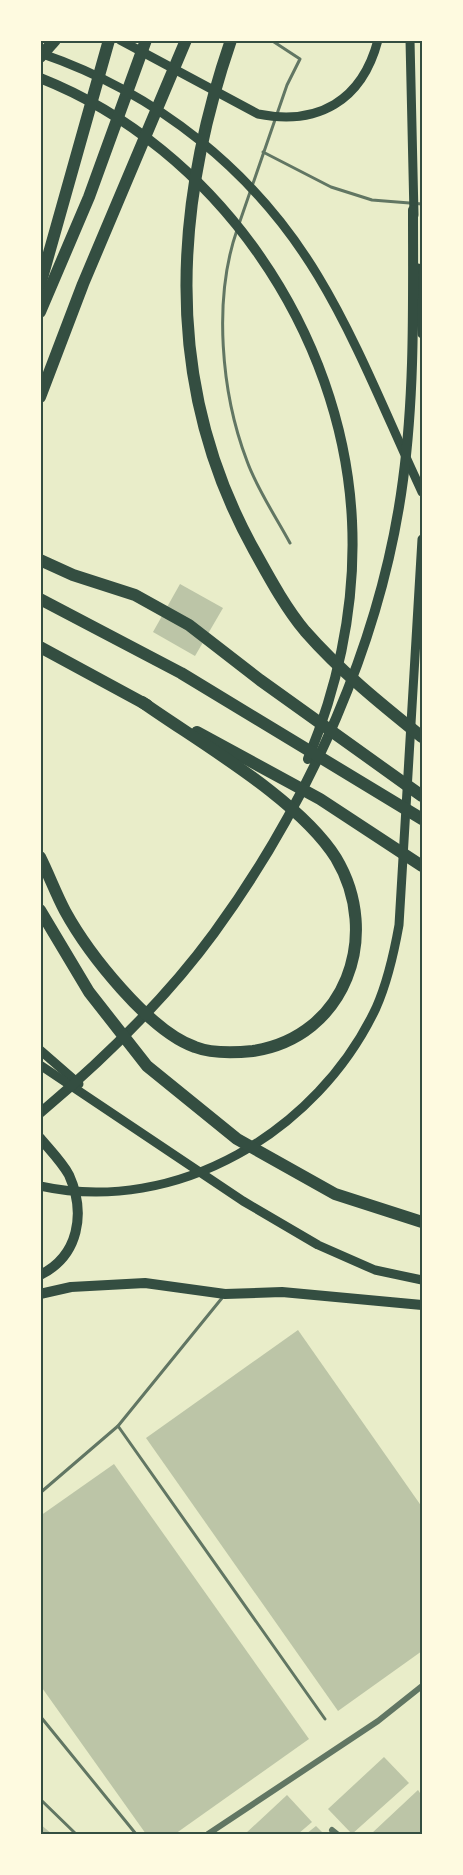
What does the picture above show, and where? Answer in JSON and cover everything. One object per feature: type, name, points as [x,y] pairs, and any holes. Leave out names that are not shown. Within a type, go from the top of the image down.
[{"type":"highway","points":[[40,55],[56,40]]},
{"type":"highway","points":[[40,285],[109,40]]},
{"type":"highway","points":[[40,312],[89,197],[146,40]]},
{"type":"highway","points":[[40,397],[87,273],[186,40]]},
{"type":"highway","points":[[230,40],[198,162],[189,226],[185,297],[194,388],[214,463],[234,513],[267,573],[303,629],[345,674],[423,737]]},
{"type":"highway","points":[[41,560],[73,575],[135,595],[189,625],[260,680],[423,796]]},
{"type":"highway","points":[[40,599],[181,673],[423,819]]},
{"type":"highway","points":[[40,647],[320,799],[423,866]]},
{"type":"highway","points":[[40,857],[66,912],[100,963],[161,1029],[195,1047],[233,1054],[271,1048],[306,1031],[334,1003],[351,969],[358,931],[352,892],[335,858],[309,825],[268,790],[142,702]]},
{"type":"highway","points":[[40,910],[89,992],[147,1066],[237,1139],[335,1194],[423,1222]]},
{"type":"main road","points":[[120,40],[258,114],[281,119],[302,118],[326,110],[348,94],[365,74],[378,40]]},
{"type":"main road","points":[[410,40],[423,334]]},
{"type":"main road","points":[[40,55],[113,83],[149,103],[187,129],[229,165],[288,231],[318,276],[340,318],[423,492]]},
{"type":"main road","points":[[40,78],[105,108],[141,133],[213,196],[276,282],[319,364],[333,406],[346,464],[352,521],[352,583],[345,643],[330,703],[280,829]]},
{"type":"main road","points":[[40,1113],[116,1046],[175,982],[214,933],[280,829],[342,708],[363,650],[381,588],[403,483],[412,394],[418,207]]},
{"type":"main road","points":[[40,1186],[57,1189],[120,1191],[174,1182],[221,1164],[272,1134],[306,1107],[332,1078],[355,1044],[376,1008],[392,964],[399,925],[423,539]]},
{"type":"main road","points":[[40,1050],[100,1103]]},
{"type":"main road","points":[[40,1065],[100,1103],[243,1201],[318,1245],[375,1270],[423,1280]]},
{"type":"main road","points":[[40,1138],[68,1174],[78,1206],[78,1231],[68,1252],[54,1268],[40,1275]]},
{"type":"main road","points":[[40,1294],[71,1287],[146,1283],[225,1294],[282,1292],[423,1305]]},
{"type":"street","points":[[208,1834],[228,1818],[378,1721],[423,1686]]},
{"type":"lane","points":[[271,40],[300,59],[286,85],[230,251],[222,327],[228,392],[247,462],[290,543]]},
{"type":"lane","points":[[263,152],[331,186],[372,201],[418,207]]},
{"type":"lane","points":[[40,1493],[118,1426],[225,1294]]},
{"type":"lane","points":[[118,1426],[325,1719]]},
{"type":"lane","points":[[40,1716],[136,1834]]},
{"type":"lane","points":[[40,1799],[76,1834]]},
{"type":"building","points":[[180,584],[223,608],[195,656],[153,632]]},
{"type":"building","points":[[298,1330],[422,1507],[422,1651],[338,1711],[146,1438]]},
{"type":"building","points":[[114,1464],[309,1739],[175,1834],[146,1834],[40,1685],[40,1516]]},
{"type":"building","points":[[384,1757],[409,1783],[352,1834],[328,1809]]},
{"type":"building","points":[[418,1790],[422,1796],[422,1834],[371,1834]]},
{"type":"building","points":[[287,1795],[312,1822],[298,1834],[245,1834]]},
{"type":"building","points":[[40,1824],[52,1834],[40,1834]]},
{"type":"building","points":[[316,1826],[324,1834],[306,1834]]}]
